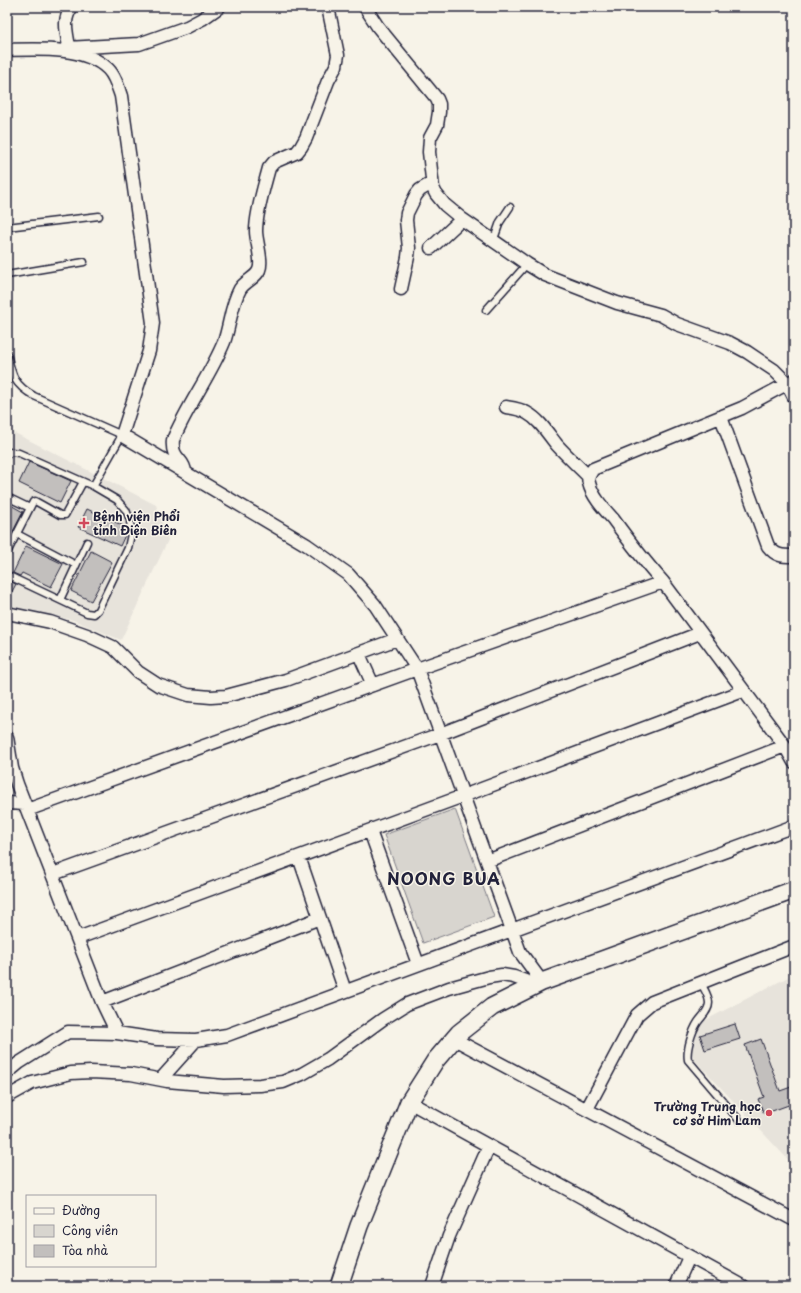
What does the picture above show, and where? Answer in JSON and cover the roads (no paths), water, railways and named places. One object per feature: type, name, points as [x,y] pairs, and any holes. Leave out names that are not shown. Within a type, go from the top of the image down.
[{"type":"street","points":[[69,47],[66,20],[72,7]]},
{"type":"street","points":[[7,50],[56,49],[69,47],[139,44],[188,27],[219,7]]},
{"type":"street","points":[[185,473],[183,465],[173,450],[173,440],[224,341],[240,289],[245,282],[260,270],[256,239],[256,224],[269,168],[274,162],[297,152],[301,147],[338,60],[328,7]]},
{"type":"street","points":[[365,7],[378,27],[437,99],[439,104],[439,112],[437,125],[430,138],[429,152],[432,183],[436,194],[445,205],[493,242],[545,275],[617,302],[661,315],[677,324],[730,343],[766,364],[790,381],[794,398]]},
{"type":"street","points":[[56,49],[92,58],[108,69],[121,96],[153,323],[149,351],[122,435],[307,545],[348,574],[375,605],[417,669],[520,952],[539,983]]},
{"type":"street","points":[[401,289],[409,248],[406,220],[408,213],[416,195],[420,190],[432,183]]},
{"type":"street","points":[[431,248],[462,219]]},
{"type":"street","points":[[790,381],[742,408],[593,469],[588,476],[588,482],[591,490],[598,500],[646,563],[663,582],[785,746],[794,762]]},
{"type":"street","points":[[506,407],[528,413],[588,476]]},
{"type":"street","points":[[721,417],[768,546],[772,552],[777,555],[794,556]]},
{"type":"street","points":[[7,803],[26,807],[663,582]]},
{"type":"street","points":[[7,613],[50,622],[87,635],[113,647],[138,672],[158,685],[188,695],[226,696],[286,680],[397,639]]},
{"type":"street","points":[[53,874],[440,734],[700,633]]},
{"type":"street","points":[[359,654],[373,685]]},
{"type":"street","points":[[78,938],[370,831],[743,691]]},
{"type":"street","points":[[7,737],[12,768],[17,784],[102,1002],[117,1033]]},
{"type":"street","points":[[487,862],[785,746]]},
{"type":"street","points":[[7,1073],[19,1062],[68,1032],[117,1033],[157,1039],[196,1040],[227,1035],[794,826]]},
{"type":"street","points":[[370,831],[418,964]]},
{"type":"street","points":[[299,857],[345,991]]},
{"type":"street","points":[[339,1286],[359,1226],[409,1102],[435,1061],[459,1033],[492,1007],[539,983],[794,890]]},
{"type":"street","points":[[102,1002],[320,918]]},
{"type":"street","points":[[588,1109],[636,1015],[652,1002],[794,946]]},
{"type":"street","points":[[9,1092],[32,1083],[71,1073],[91,1072],[131,1074],[194,1084],[224,1086],[260,1085],[283,1082],[302,1074],[328,1059],[383,1019],[407,1004],[448,988],[502,975],[539,983]]},
{"type":"street","points":[[454,1038],[794,1220]]},
{"type":"street","points":[[163,1078],[196,1040]]},
{"type":"street","points":[[409,1102],[743,1286]]},
{"type":"street","points":[[432,1286],[449,1236],[489,1146]]},
{"type":"street","points":[[676,1286],[689,1257]]},
{"type":"lane","points":[[493,242],[500,222],[510,207]]},
{"type":"lane","points":[[7,227],[99,216]]},
{"type":"lane","points":[[7,275],[84,262]]},
{"type":"lane","points":[[486,310],[527,264]]},
{"type":"lane","points":[[7,352],[14,379],[23,390],[122,435],[93,486]]},
{"type":"lane","points":[[7,455],[11,452],[19,452],[93,486],[117,500],[126,510],[130,520],[131,534],[128,548],[98,610],[94,614],[87,613],[7,575]]},
{"type":"lane","points":[[7,553],[33,502],[35,501],[60,515],[65,515],[83,482]]},
{"type":"lane","points":[[7,497],[30,508]]},
{"type":"lane","points":[[17,534],[76,565]]},
{"type":"lane","points":[[60,600],[86,542]]},
{"type":"lane","points":[[701,983],[709,1004],[697,1022],[687,1054],[688,1060],[739,1120]]},
{"type":"place","name":"Bệnh viện Phổi tỉnh Điện Biên","points":[[84,523]]},
{"type":"place","name":"Trường Trung học cơ sở Him Lam","points":[[769,1113]]},
{"type":"district","name":"NOONG BUA","points":[[444,878]]}]
